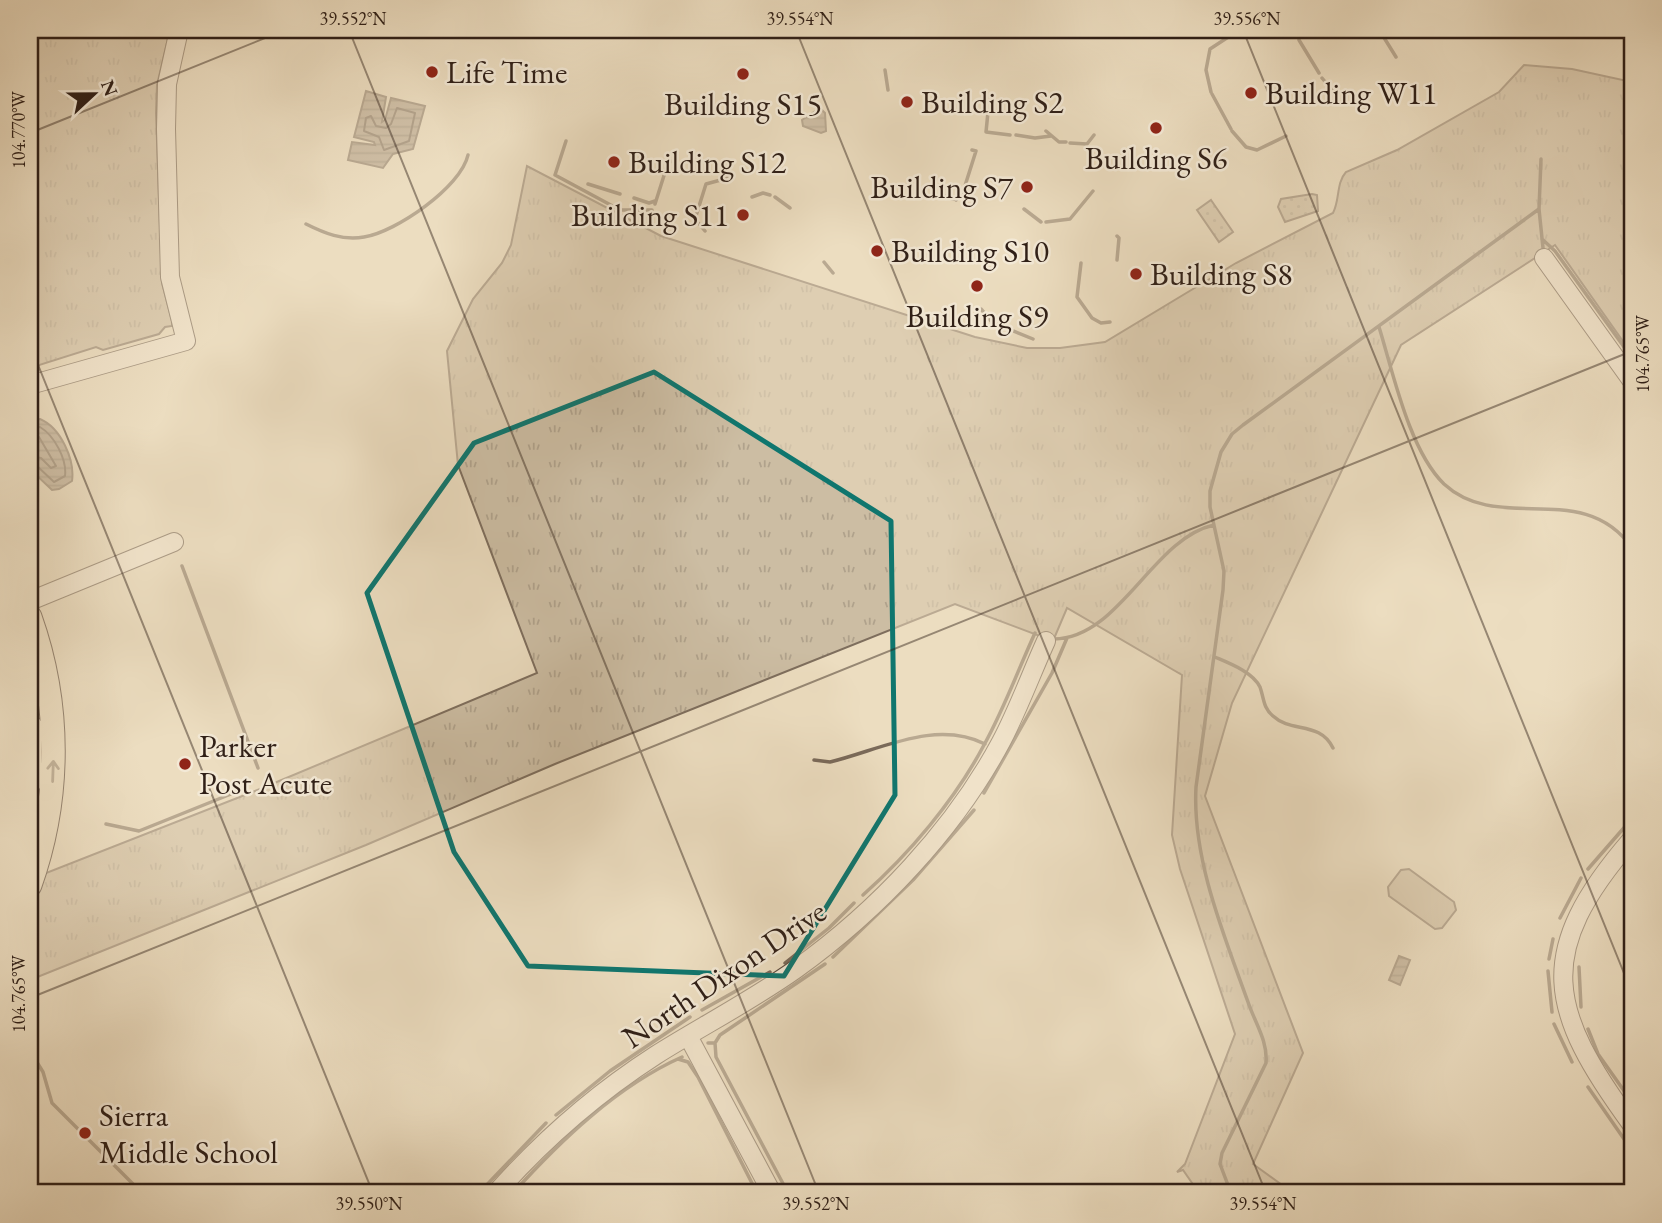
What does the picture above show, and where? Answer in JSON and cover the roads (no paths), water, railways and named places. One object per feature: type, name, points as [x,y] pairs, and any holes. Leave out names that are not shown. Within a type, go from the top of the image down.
[{"type":"main road","points":[[30,617],[48,682],[54,752],[48,821],[30,885]]},
{"type":"main road","points":[[30,726],[30,782]]},
{"type":"street","points":[[30,385],[186,341],[169,271],[165,116],[167,79],[179,30]]},
{"type":"street","points":[[1544,258],[1632,381]]},
{"type":"street","points":[[30,601],[174,542]]},
{"type":"street","name":"North Dixon Drive","points":[[496,1193],[536,1151],[601,1094],[688,1035],[808,961],[861,915],[909,867],[948,821],[990,760],[1046,641]]},
{"type":"street","points":[[1632,839],[1601,876],[1581,907],[1567,943],[1564,976],[1566,1007],[1576,1038],[1632,1125]]},
{"type":"street","points":[[688,1035],[772,1193]]},
{"type":"water","points":[[366,91],[386,97],[382,122],[385,120],[391,98],[425,106],[413,149],[393,154],[383,168],[348,160],[352,142],[375,145],[374,142],[354,137]]},
{"type":"water","points":[[820,108],[825,113],[826,131],[821,133],[803,126],[802,120]]},
{"type":"water","points":[[40,419],[48,423],[60,437],[69,455],[72,481],[59,489],[52,490],[30,469],[30,421]]},
{"type":"water","points":[[1399,956],[1410,960],[1400,985],[1389,980]]},
{"type":"waterway","points":[[1211,92],[1206,70],[1210,49],[1239,30]]},
{"type":"waterway","points":[[1243,30],[1252,33]]},
{"type":"waterway","points":[[1378,30],[1381,34]]},
{"type":"waterway","points":[[1383,36],[1396,57]]},
{"type":"waterway","points":[[1299,40],[1319,73]]},
{"type":"waterway","points":[[885,70],[888,90]]},
{"type":"waterway","points":[[1322,78],[1337,96]]},
{"type":"waterway","points":[[1212,94],[1231,129]]},
{"type":"waterway","points":[[988,112],[986,132],[1010,135]]},
{"type":"waterway","points":[[1046,131],[1059,142],[1066,142]]},
{"type":"waterway","points":[[1232,131],[1246,147],[1257,150],[1286,136]]},
{"type":"waterway","points":[[1016,135],[1035,138],[1051,136]]},
{"type":"waterway","points":[[1070,143],[1087,144],[1094,135]]},
{"type":"waterway","points":[[566,141],[555,175],[620,210],[652,210]]},
{"type":"waterway","points":[[956,200],[963,192],[976,151],[972,150]]},
{"type":"waterway","points":[[306,224],[341,237],[356,238],[393,227],[440,194],[463,168],[468,155]]},
{"type":"waterway","points":[[1541,159],[1539,209],[1543,248]]},
{"type":"waterway","points":[[655,204],[671,161]]},
{"type":"waterway","points":[[705,231],[695,219],[706,184],[728,178]]},
{"type":"waterway","points":[[588,184],[620,194]]},
{"type":"waterway","points":[[1046,222],[1070,219],[1093,191]]},
{"type":"waterway","points":[[752,197],[763,193],[770,195]]},
{"type":"waterway","points":[[944,196],[953,199]]},
{"type":"waterway","points":[[775,197],[790,208]]},
{"type":"waterway","points":[[634,198],[649,203],[655,201]]},
{"type":"waterway","points":[[1024,209],[1041,222]]},
{"type":"waterway","points":[[1231,1193],[1220,1164],[1222,1153],[1266,1063],[1266,1055],[1204,869],[1196,814],[1196,787],[1223,590],[1224,571],[1210,507],[1210,491],[1221,452],[1232,434],[1243,425],[1539,209]]},
{"type":"waterway","points":[[1117,236],[1117,260]]},
{"type":"waterway","points":[[1542,239],[1555,251],[1632,358]]},
{"type":"waterway","points":[[824,262],[833,273]]},
{"type":"waterway","points":[[1081,263],[1077,297],[1092,318],[1101,323],[1110,322]]},
{"type":"waterway","points":[[981,309],[992,322]]},
{"type":"waterway","points":[[994,323],[1033,339]]},
{"type":"waterway","points":[[1379,327],[1412,431],[1421,451],[1444,484],[1466,499],[1490,506],[1565,510],[1590,516],[1612,527],[1632,548]]},
{"type":"waterway","points":[[1054,639],[1077,635],[1098,623],[1172,548],[1192,534],[1214,525]]},
{"type":"waterway","points":[[182,566],[258,768]]},
{"type":"waterway","points":[[863,895],[914,844],[959,786],[991,731],[1035,633]]},
{"type":"waterway","points":[[984,793],[1052,673],[1067,638]]},
{"type":"waterway","points":[[1215,657],[1240,669],[1257,682],[1273,716],[1280,721],[1321,734],[1333,748]]},
{"type":"waterway","points":[[814,760],[830,762],[888,744],[927,736],[966,737],[985,744]]},
{"type":"waterway","points":[[1588,869],[1629,822],[1625,796],[1630,778]]},
{"type":"waterway","points":[[106,824],[139,831],[236,792]]},
{"type":"waterway","points":[[833,957],[913,880],[974,810]]},
{"type":"waterway","points":[[1560,918],[1581,878]]},
{"type":"waterway","points":[[785,963],[829,928],[854,903]]},
{"type":"waterway","points":[[1549,959],[1553,939]]},
{"type":"waterway","points":[[708,1043],[715,1043],[720,1035],[825,964]]},
{"type":"waterway","points":[[1579,967],[1581,1007]]},
{"type":"waterway","points":[[1548,971],[1552,1012]]},
{"type":"waterway","points":[[702,1010],[770,972]]},
{"type":"waterway","points":[[556,1115],[610,1071],[690,1017]]},
{"type":"waterway","points":[[1554,1024],[1572,1062]]},
{"type":"waterway","points":[[1588,1029],[1598,1054],[1632,1102]]},
{"type":"waterway","points":[[715,1043],[716,1057],[788,1193]]},
{"type":"waterway","points":[[30,1051],[43,1072],[52,1103],[142,1193]]},
{"type":"waterway","points":[[513,1193],[570,1135],[612,1099],[682,1057]]},
{"type":"waterway","points":[[678,1059],[688,1062],[698,1077],[757,1193]]},
{"type":"waterway","points":[[1588,1087],[1624,1139]]},
{"type":"waterway","points":[[479,1193],[546,1123]]},
{"type":"place","name":"Life Time","points":[[432,72]]},
{"type":"place","name":"Building S15","points":[[743,74]]},
{"type":"place","name":"Building W11","points":[[1251,93]]},
{"type":"place","name":"Building S2","points":[[907,102]]},
{"type":"place","name":"Building S6","points":[[1156,128]]},
{"type":"place","name":"Building S12","points":[[614,162]]},
{"type":"place","name":"Building S7","points":[[1027,187]]},
{"type":"place","name":"Building S11","points":[[743,215]]},
{"type":"place","name":"Building S10","points":[[877,251]]},
{"type":"place","name":"Building S8","points":[[1136,274]]},
{"type":"place","name":"Building S9","points":[[977,286]]},
{"type":"place","name":"Parker Post Acute","points":[[185,764]]},
{"type":"place","name":"Sierra Middle School","points":[[85,1133]]}]
